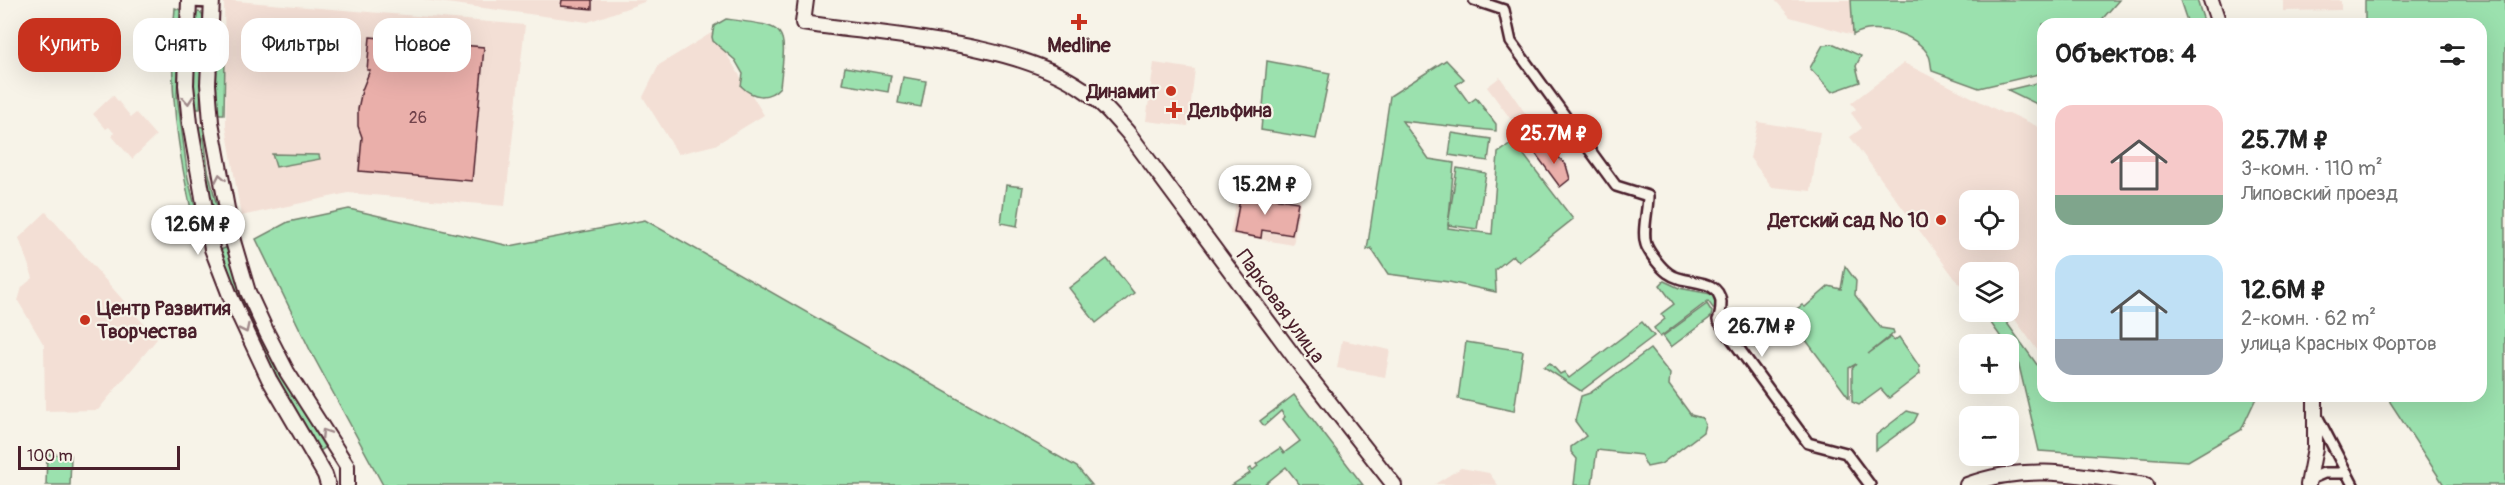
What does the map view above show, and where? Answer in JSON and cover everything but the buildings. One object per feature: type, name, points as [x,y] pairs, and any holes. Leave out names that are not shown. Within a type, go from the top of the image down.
[{"type":"street","name":"Парковая улица","points":[[806,0],[803,23],[968,47],[1038,66],[1084,89],[1105,108],[1135,143],[1304,370],[1394,485]]},
{"type":"street","points":[[1474,0],[1504,10],[1511,42],[1616,186],[1648,196],[1646,246],[1661,265],[1668,273],[1683,280],[1714,286],[1719,292],[1721,304],[1718,320],[1808,443],[1846,453],[1870,485]]},
{"type":"street","points":[[2211,0],[2217,18]]},
{"type":"street","points":[[328,485],[325,475],[269,379],[231,298],[212,249],[188,104],[186,51],[189,1],[212,2],[208,84],[211,122],[232,241],[248,292],[287,372],[347,466],[347,485]]},
{"type":"street","points":[[2309,482],[2315,402]]},
{"type":"street","points":[[2316,414],[2353,485]]},
{"type":"street","points":[[1967,485],[2048,471],[2146,485]]},
{"type":"street","points":[[2309,482],[2324,473],[2347,473]]},
{"type":"shaded area","points":[[224,0],[441,18],[373,18],[373,72],[471,72],[471,21],[525,25],[505,206],[348,193],[241,216],[226,126],[225,72],[229,72],[229,18],[224,18]]},
{"type":"shaded area","points":[[424,0],[644,0],[647,1],[588,22]]},
{"type":"shaded area","points":[[1775,0],[1851,0],[1853,35],[1790,17]]},
{"type":"shaded area","points":[[2283,0],[2341,0],[2341,10],[2283,11]]},
{"type":"shaded area","points":[[713,32],[764,115],[715,145],[678,154],[643,97],[659,65]]},
{"type":"shaded area","points":[[1154,63],[1195,69],[1188,126],[1146,121]]},
{"type":"shaded area","name":"Детский сад № 10","points":[[1904,63],[2003,113],[2009,113],[2037,126],[2037,350],[2017,322],[2019,322],[2019,262],[1959,262],[1959,284],[1850,137],[1862,128],[1851,113],[1856,109],[1851,103]]},
{"type":"shaded area","points":[[1500,77],[1530,120],[1518,129],[1487,87]]},
{"type":"shaded area","points":[[113,95],[131,117],[136,113],[156,136],[132,159],[112,136],[114,133],[109,127],[106,129],[93,114]]},
{"type":"shaded area","points":[[1758,122],[1820,132],[1811,191],[1772,187],[1750,158]]},
{"type":"shaded area","points":[[1238,189],[1301,199],[1293,245],[1230,234]]},
{"type":"shaded area","name":"Центр Развития Творчества","points":[[46,212],[157,339],[98,410],[45,411],[44,345],[18,301],[22,287],[33,278],[19,238]]},
{"type":"shaded area","points":[[1342,340],[1390,350],[1385,377],[1337,368]]},
{"type":"shaded area","points":[[1461,468],[1489,473],[1498,485],[1435,484]]},
{"type":"green space","points":[[1851,0],[2119,0],[2103,18],[2037,18],[2037,74],[1979,88],[1932,71],[1930,58],[1923,48],[1905,36],[1884,30],[1862,31],[1853,35]]},
{"type":"green space","points":[[2180,0],[2197,0],[2203,18],[2186,18]]},
{"type":"green space","points":[[2365,0],[2505,0],[2505,485],[2444,485],[2390,402],[2487,402],[2487,18],[2365,18]]},
{"type":"green space","points":[[175,8],[181,10],[181,18],[174,18]]},
{"type":"green space","points":[[198,12],[202,13],[203,18],[195,18]]},
{"type":"green space","points":[[726,19],[762,24],[779,33],[783,40],[780,87],[771,94],[755,95],[741,86],[743,74],[735,60],[713,41],[714,26]]},
{"type":"green space","points":[[1834,44],[1861,56],[1856,66],[1860,82],[1832,92],[1810,68],[1823,45]]},
{"type":"green space","points":[[1446,60],[1464,79],[1456,85],[1469,103],[1476,98],[1496,124],[1496,131],[1402,121],[1429,159],[1454,163],[1448,228],[1492,234],[1498,153],[1514,142],[1573,219],[1519,262],[1513,255],[1495,270],[1496,292],[1449,282],[1388,274],[1371,248],[1367,250],[1390,96]]},
{"type":"green space","points":[[1267,61],[1330,73],[1316,139],[1261,130]]},
{"type":"green space","points":[[845,67],[891,75],[888,92],[842,84]]},
{"type":"green space","points":[[172,72],[178,72],[177,95],[188,178],[200,226],[195,227],[179,145]]},
{"type":"green space","points":[[193,72],[201,72],[200,109],[195,109]]},
{"type":"green space","points":[[215,72],[225,72],[224,114],[218,114],[215,108]]},
{"type":"green space","points":[[903,77],[926,81],[921,107],[898,103]]},
{"type":"green space","points":[[2037,83],[2037,104],[2008,90]]},
{"type":"green space","points":[[195,126],[203,127],[208,170],[225,239],[219,241],[201,170]]},
{"type":"green space","points":[[1452,133],[1491,139],[1488,161],[1449,155]]},
{"type":"green space","points":[[272,154],[319,155],[320,159],[276,167]]},
{"type":"green space","points":[[1457,168],[1486,173],[1477,229],[1448,225]]},
{"type":"green space","points":[[1006,185],[1023,187],[1017,226],[1001,223]]},
{"type":"green space","points":[[349,209],[510,246],[645,220],[1077,467],[1092,485],[383,485],[311,352],[256,239],[288,222]]},
{"type":"green space","points":[[228,247],[281,373],[325,448],[320,451],[277,378],[252,328],[220,250]]},
{"type":"green space","points":[[1107,259],[1134,293],[1096,323],[1069,288]]},
{"type":"green space","points":[[1845,266],[1856,281],[1855,295],[1881,328],[1893,330],[1894,333],[1868,354],[1891,337],[1894,341],[1899,337],[1919,366],[1920,374],[1889,398],[1881,389],[1859,405],[1852,402],[1852,369],[1856,364],[1849,368],[1849,398],[1788,316],[1802,305],[1805,307],[1829,286],[1841,289]]},
{"type":"green space","points":[[1664,281],[1679,288],[1711,294],[1717,300],[1716,312],[1708,301],[1660,337],[1654,328],[1665,319],[1661,314],[1674,304],[1660,285]]},
{"type":"green space","points":[[1707,304],[1712,312],[1711,317],[1671,347],[1663,336]]},
{"type":"green space","points":[[1642,322],[1654,336],[1581,391],[1544,367],[1550,363],[1560,374],[1564,372],[1569,378]]},
{"type":"green space","points":[[1990,322],[2006,322],[2015,334],[1999,334]]},
{"type":"green space","points":[[2019,340],[2037,365],[2037,402],[2254,402],[2241,430],[2188,461],[2039,451],[2019,365]]},
{"type":"green space","points":[[1466,342],[1523,351],[1514,411],[1458,399]]},
{"type":"green space","points":[[1650,349],[1670,374],[1669,385],[1691,415],[1702,418],[1705,424],[1703,432],[1661,464],[1647,467],[1641,455],[1597,450],[1592,485],[1574,485],[1577,459],[1571,452],[1571,447],[1586,436],[1575,421],[1581,396],[1590,393]]},
{"type":"green space","points":[[1294,395],[1363,485],[1300,485],[1286,467],[1264,485],[1232,485],[1250,473],[1248,470],[1251,468],[1253,470],[1258,466],[1256,464],[1280,448],[1284,453],[1300,441],[1283,419],[1285,417],[1281,411],[1264,426],[1260,421]]},
{"type":"green space","points":[[1907,411],[1918,414],[1914,422],[1876,450],[1876,435]]},
{"type":"green space","points":[[47,454],[71,455],[70,485],[46,485]]},
{"type":"place","name":"Medline","points":[[1079,22]]},
{"type":"place","name":"Динамит","points":[[1171,91]]},
{"type":"place","name":"Дельфина","points":[[1174,110]]},
{"type":"place","name":"Детский сад № 10","points":[[1941,220]]},
{"type":"place","name":"Центр Развития Творчества","points":[[85,320]]}]
